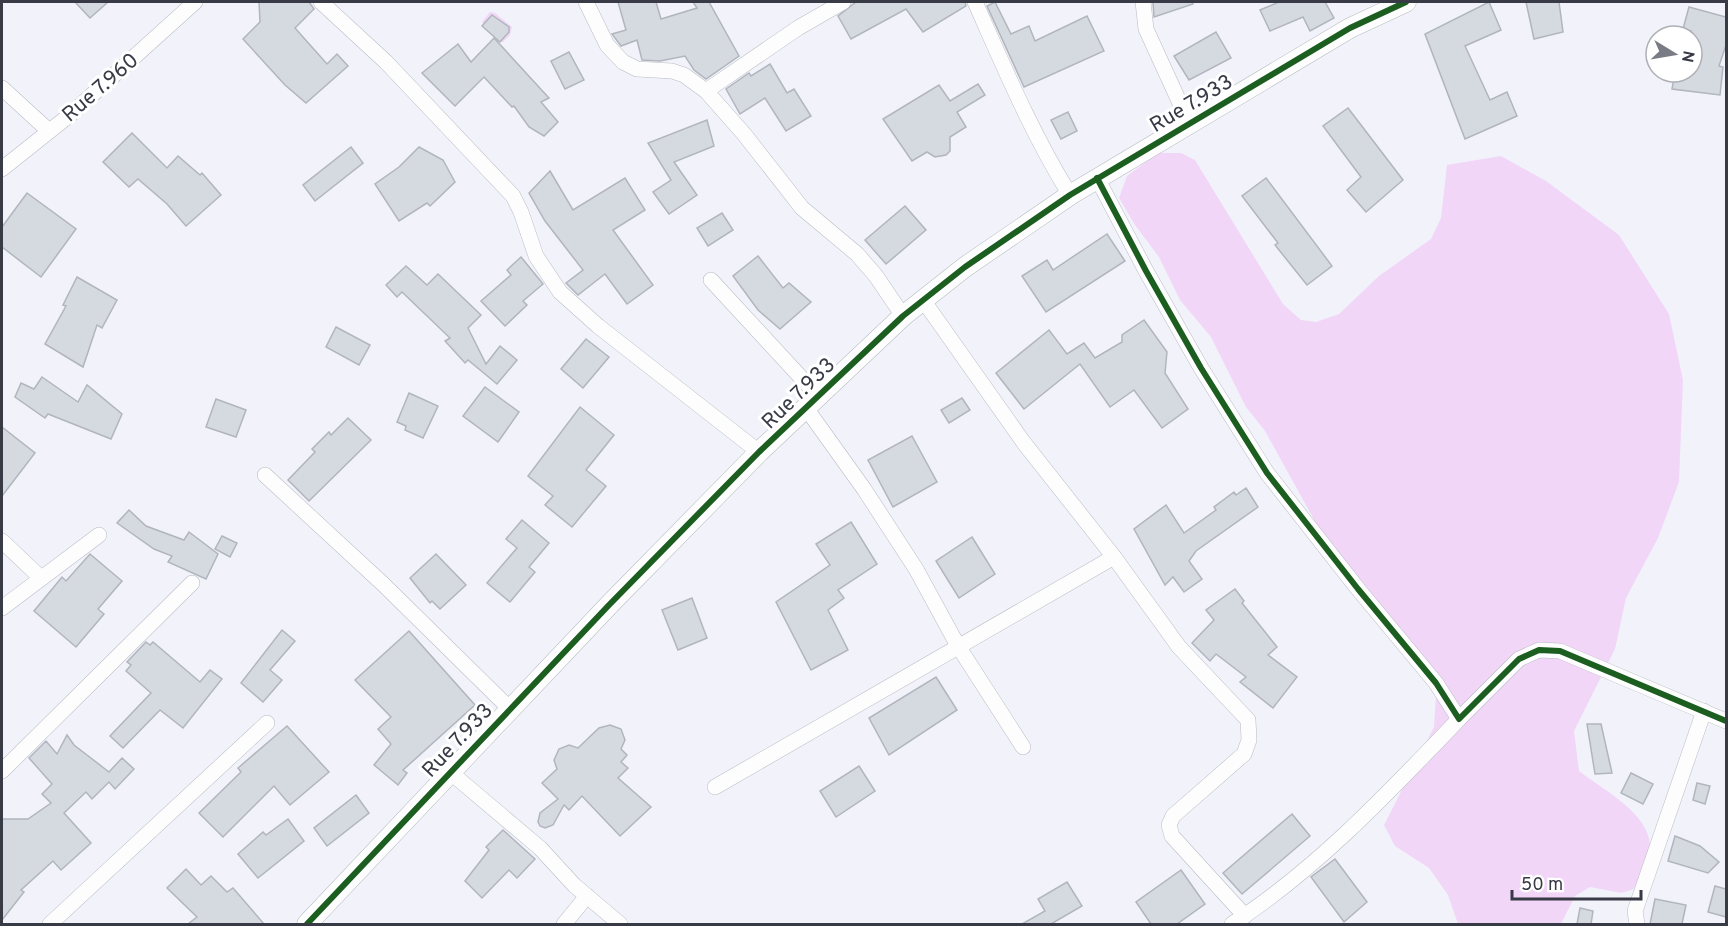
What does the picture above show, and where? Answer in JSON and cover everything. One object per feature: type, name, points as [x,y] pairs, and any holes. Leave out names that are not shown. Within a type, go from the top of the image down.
[{"type":"street","name":"Rue 7.960","points":[[2,169],[49,131],[195,2]]},
{"type":"street","points":[[321,2],[386,62],[513,196],[536,256],[560,292],[598,326],[759,452]]},
{"type":"street","points":[[586,2],[607,45],[623,62],[637,69],[672,71],[684,75],[705,92],[737,126],[802,208],[856,254],[876,276],[903,316]]},
{"type":"street","points":[[705,92],[798,28],[843,2]]},
{"type":"street","points":[[975,2],[1016,93],[1053,168],[1070,195]]},
{"type":"street","points":[[1143,2],[1146,29],[1189,123]]},
{"type":"street","name":"Rue 7.933","points":[[307,924],[509,708],[759,452],[903,316],[965,267],[1097,178],[1350,28],[1406,2]]},
{"type":"street","points":[[2,88],[49,131]]},
{"type":"street","points":[[1097,178],[1146,272],[1201,368],[1267,473],[1358,589],[1436,683],[1459,719]]},
{"type":"street","points":[[711,280],[812,402],[915,568],[958,646],[1023,747]]},
{"type":"street","points":[[923,300],[1024,443],[1114,557],[1179,647],[1248,720],[1249,740],[1244,754],[1173,816],[1169,825],[1172,836],[1238,920],[1372,810],[1519,659],[1539,650],[1560,651],[1726,721]]},
{"type":"street","points":[[265,475],[383,584],[509,708]]},
{"type":"street","points":[[2,608],[99,535]]},
{"type":"street","points":[[2,541],[41,578]]},
{"type":"street","points":[[715,787],[1114,557]]},
{"type":"street","points":[[2,771],[192,584]]},
{"type":"street","points":[[1637,924],[1635,911],[1704,711]]},
{"type":"street","points":[[50,924],[267,723]]},
{"type":"street","points":[[450,772],[540,848],[587,896],[620,924]]},
{"type":"street","points":[[564,924],[587,896]]},
{"type":"shaded area","points":[[490,12],[495,13],[512,27],[510,35],[503,42],[498,42],[482,22]]},
{"type":"shaded area","points":[[1158,153],[1181,153],[1195,160],[1283,304],[1301,320],[1316,322],[1339,314],[1379,276],[1431,239],[1441,218],[1447,165],[1501,156],[1546,181],[1619,235],[1669,314],[1683,380],[1679,482],[1658,538],[1626,598],[1615,649],[1574,731],[1579,771],[1635,814],[1649,836],[1649,854],[1634,889],[1621,893],[1590,887],[1575,896],[1561,924],[1458,924],[1448,895],[1429,868],[1395,846],[1384,825],[1434,727],[1436,696],[1317,525],[1265,431],[1246,407],[1211,337],[1180,300],[1159,257],[1135,225],[1119,198],[1127,176]]},
{"type":"building","points":[[75,2],[108,2],[90,18]]},
{"type":"building","points":[[259,2],[309,2],[314,9],[295,28],[327,64],[337,54],[348,66],[306,103],[285,85],[243,39],[260,22]]},
{"type":"building","points":[[618,2],[656,2],[661,19],[697,8],[693,2],[709,2],[739,56],[706,79],[694,70],[685,56],[660,61],[642,60],[637,40],[621,46],[612,34],[626,30]]},
{"type":"building","points":[[856,2],[965,2],[966,6],[923,32],[906,9],[851,39],[838,16]]},
{"type":"building","points":[[995,2],[1011,34],[1029,26],[1035,41],[1087,16],[1104,51],[1024,87],[987,6]]},
{"type":"building","points":[[1153,2],[1193,2],[1193,4],[1154,17]]},
{"type":"building","points":[[1279,2],[1325,2],[1334,18],[1310,31],[1303,17],[1270,31],[1260,10]]},
{"type":"building","points":[[1489,2],[1501,30],[1465,46],[1490,100],[1507,92],[1517,116],[1465,139],[1425,34]]},
{"type":"building","points":[[1526,2],[1559,2],[1563,32],[1534,39]]},
{"type":"building","points":[[1689,7],[1726,17],[1726,45],[1719,66],[1723,67],[1720,95],[1672,89],[1673,84],[1704,84],[1704,24],[1684,24]]},
{"type":"building","points":[[492,15],[509,27],[509,32],[500,42],[482,26]]},
{"type":"building","points":[[1216,32],[1231,58],[1189,80],[1174,56]]},
{"type":"building","points":[[494,38],[549,98],[541,102],[558,122],[544,136],[529,127],[514,106],[512,107],[484,77],[455,106],[422,73],[458,44],[471,62]]},
{"type":"building","points":[[569,52],[584,80],[565,89],[551,61]]},
{"type":"building","points":[[770,64],[787,93],[794,89],[811,116],[786,131],[765,98],[740,114],[726,89],[749,73],[751,76]]},
{"type":"building","points":[[978,84],[985,95],[957,112],[966,127],[950,137],[950,151],[946,155],[935,157],[927,152],[912,161],[883,119],[939,85],[950,101]]},
{"type":"building","points":[[1348,108],[1403,180],[1366,212],[1347,190],[1361,177],[1323,126]]},
{"type":"building","points":[[1068,112],[1077,131],[1061,139],[1051,120]]},
{"type":"building","points":[[707,120],[714,146],[674,162],[697,195],[669,214],[653,192],[671,180],[648,143]]},
{"type":"building","points":[[132,133],[167,168],[178,156],[200,175],[202,173],[221,195],[186,226],[167,204],[138,179],[129,187],[103,162]]},
{"type":"building","points":[[351,147],[363,163],[315,201],[303,185]]},
{"type":"building","points":[[419,147],[443,160],[455,182],[430,206],[427,203],[399,221],[375,184],[399,167]]},
{"type":"building","points":[[550,171],[573,210],[625,178],[645,210],[613,230],[653,285],[627,304],[605,274],[578,295],[566,283],[583,270],[545,221],[529,193]]},
{"type":"building","points":[[1266,178],[1332,266],[1307,285],[1275,245],[1278,243],[1242,196]]},
{"type":"building","points":[[27,193],[76,229],[41,277],[2,247],[2,227]]},
{"type":"building","points":[[905,206],[926,230],[886,264],[865,240]]},
{"type":"building","points":[[722,213],[733,230],[708,246],[697,228]]},
{"type":"building","points":[[1107,234],[1125,261],[1046,312],[1022,276],[1047,260],[1053,270]]},
{"type":"building","points":[[758,256],[783,288],[789,283],[811,302],[780,329],[758,310],[733,276]]},
{"type":"building","points":[[521,257],[543,284],[523,301],[527,305],[505,326],[481,301],[511,275],[507,270]]},
{"type":"building","points":[[406,266],[427,285],[438,274],[481,315],[468,328],[486,364],[500,346],[517,360],[497,384],[468,360],[465,363],[445,341],[450,338],[402,292],[397,297],[386,285]]},
{"type":"building","points":[[77,277],[117,300],[102,328],[97,325],[83,367],[45,344],[66,306],[63,305]]},
{"type":"building","points":[[1144,320],[1167,352],[1165,373],[1188,409],[1162,428],[1134,390],[1110,407],[1080,364],[1024,409],[996,373],[1049,330],[1067,354],[1084,343],[1095,358],[1122,342],[1122,335]]},
{"type":"building","points":[[336,327],[370,345],[359,365],[326,347]]},
{"type":"building","points":[[586,339],[609,357],[583,388],[561,369]]},
{"type":"building","points":[[42,377],[78,402],[87,385],[122,414],[111,439],[48,414],[45,418],[15,397],[21,383],[34,389]]},
{"type":"building","points":[[485,387],[519,412],[498,442],[463,416]]},
{"type":"building","points":[[409,393],[438,406],[423,438],[405,430],[406,426],[397,422]]},
{"type":"building","points":[[962,398],[970,410],[949,423],[941,410]]},
{"type":"building","points":[[216,399],[246,410],[236,437],[206,427]]},
{"type":"building","points":[[580,407],[614,435],[586,470],[606,486],[572,527],[545,505],[553,496],[528,476]]},
{"type":"building","points":[[348,418],[371,440],[309,501],[288,480],[315,452],[312,449]]},
{"type":"building","points":[[2,427],[35,453],[2,496]]},
{"type":"building","points":[[912,436],[937,482],[893,507],[868,460]]},
{"type":"building","points":[[1246,488],[1258,507],[1196,551],[1189,561],[1202,579],[1184,592],[1173,577],[1165,585],[1134,529],[1166,505],[1184,533],[1216,510],[1214,507],[1234,492],[1236,495]]},
{"type":"building","points":[[129,510],[146,526],[184,540],[189,532],[218,554],[206,579],[168,562],[172,556],[154,549],[117,523]]},
{"type":"building","points":[[522,520],[549,543],[529,567],[535,572],[510,602],[487,583],[517,548],[506,539]]},
{"type":"building","points":[[851,522],[877,564],[838,590],[844,598],[828,610],[848,650],[811,670],[776,602],[830,565],[816,544]]},
{"type":"building","points":[[222,536],[237,543],[230,557],[215,549]]},
{"type":"building","points":[[972,537],[995,574],[959,598],[936,561]]},
{"type":"building","points":[[90,554],[122,581],[98,609],[104,614],[76,647],[34,611],[62,577],[66,581]]},
{"type":"building","points":[[436,554],[466,585],[440,609],[432,601],[430,603],[410,578]]},
{"type":"building","points":[[1235,589],[1244,601],[1242,603],[1277,647],[1268,655],[1297,677],[1273,708],[1240,682],[1246,677],[1216,654],[1210,661],[1192,643],[1214,620],[1206,610]]},
{"type":"building","points":[[692,598],[707,638],[678,650],[662,610]]},
{"type":"building","points":[[282,630],[295,641],[270,670],[282,680],[263,702],[241,683]]},
{"type":"building","points":[[409,631],[475,705],[403,770],[407,773],[398,785],[374,765],[391,744],[378,729],[391,717],[355,680]]},
{"type":"building","points":[[146,642],[150,645],[153,642],[200,682],[210,670],[222,679],[183,728],[160,710],[123,748],[110,736],[151,693],[126,671],[131,665],[127,662]]},
{"type":"building","points":[[936,677],[957,710],[889,755],[869,718]]},
{"type":"building","points":[[1587,724],[1601,724],[1612,773],[1595,774]]},
{"type":"building","points":[[610,725],[621,729],[625,740],[621,749],[627,755],[621,762],[628,768],[618,778],[651,807],[620,836],[582,796],[569,810],[564,805],[553,825],[545,828],[540,826],[538,822],[540,813],[558,799],[542,783],[557,769],[554,760],[559,749],[569,745],[578,748],[599,728]]},
{"type":"building","points":[[287,726],[329,772],[290,805],[274,786],[223,837],[199,813],[241,772],[238,768]]},
{"type":"building","points":[[67,735],[74,745],[109,772],[122,758],[134,769],[115,789],[109,782],[92,799],[86,792],[64,813],[91,843],[61,870],[53,861],[21,890],[24,892],[2,920],[2,819],[28,819],[51,803],[42,794],[52,784],[29,758],[46,741],[57,754]]},
{"type":"building","points":[[859,766],[875,791],[836,817],[820,791]]},
{"type":"building","points":[[1631,773],[1653,784],[1643,804],[1621,793]]},
{"type":"building","points":[[1697,783],[1710,786],[1705,804],[1693,800]]},
{"type":"building","points":[[356,795],[369,813],[327,846],[314,828]]},
{"type":"building","points":[[1292,814],[1310,836],[1242,894],[1223,873]]},
{"type":"building","points":[[288,819],[304,841],[258,878],[238,854],[263,832],[266,835]]},
{"type":"building","points":[[503,830],[535,859],[517,878],[509,870],[482,898],[465,881],[489,850],[486,847]]},
{"type":"building","points":[[1675,836],[1700,846],[1719,862],[1708,873],[1668,861]]},
{"type":"building","points":[[1335,859],[1367,902],[1344,922],[1311,877]]},
{"type":"building","points":[[186,869],[201,885],[211,876],[227,892],[233,888],[264,924],[188,924],[197,917],[167,888]]},
{"type":"building","points":[[1181,870],[1205,904],[1177,924],[1151,924],[1136,902]]},
{"type":"building","points":[[1067,882],[1082,906],[1051,924],[1022,924],[1045,911],[1038,899]]},
{"type":"building","points":[[1715,886],[1726,889],[1726,917],[1708,912]]},
{"type":"building","points":[[1655,899],[1686,905],[1682,924],[1650,924]]},
{"type":"building","points":[[1580,908],[1593,911],[1591,924],[1577,924]]},
{"type":"cycle path","points":[[307,924],[609,605],[759,452],[903,316],[965,267],[1070,195],[1350,28],[1406,2]]},
{"type":"cycle path","points":[[1097,178],[1201,368],[1267,473],[1358,589],[1436,683],[1459,719],[1519,659],[1539,650],[1560,651],[1726,721]]}]
